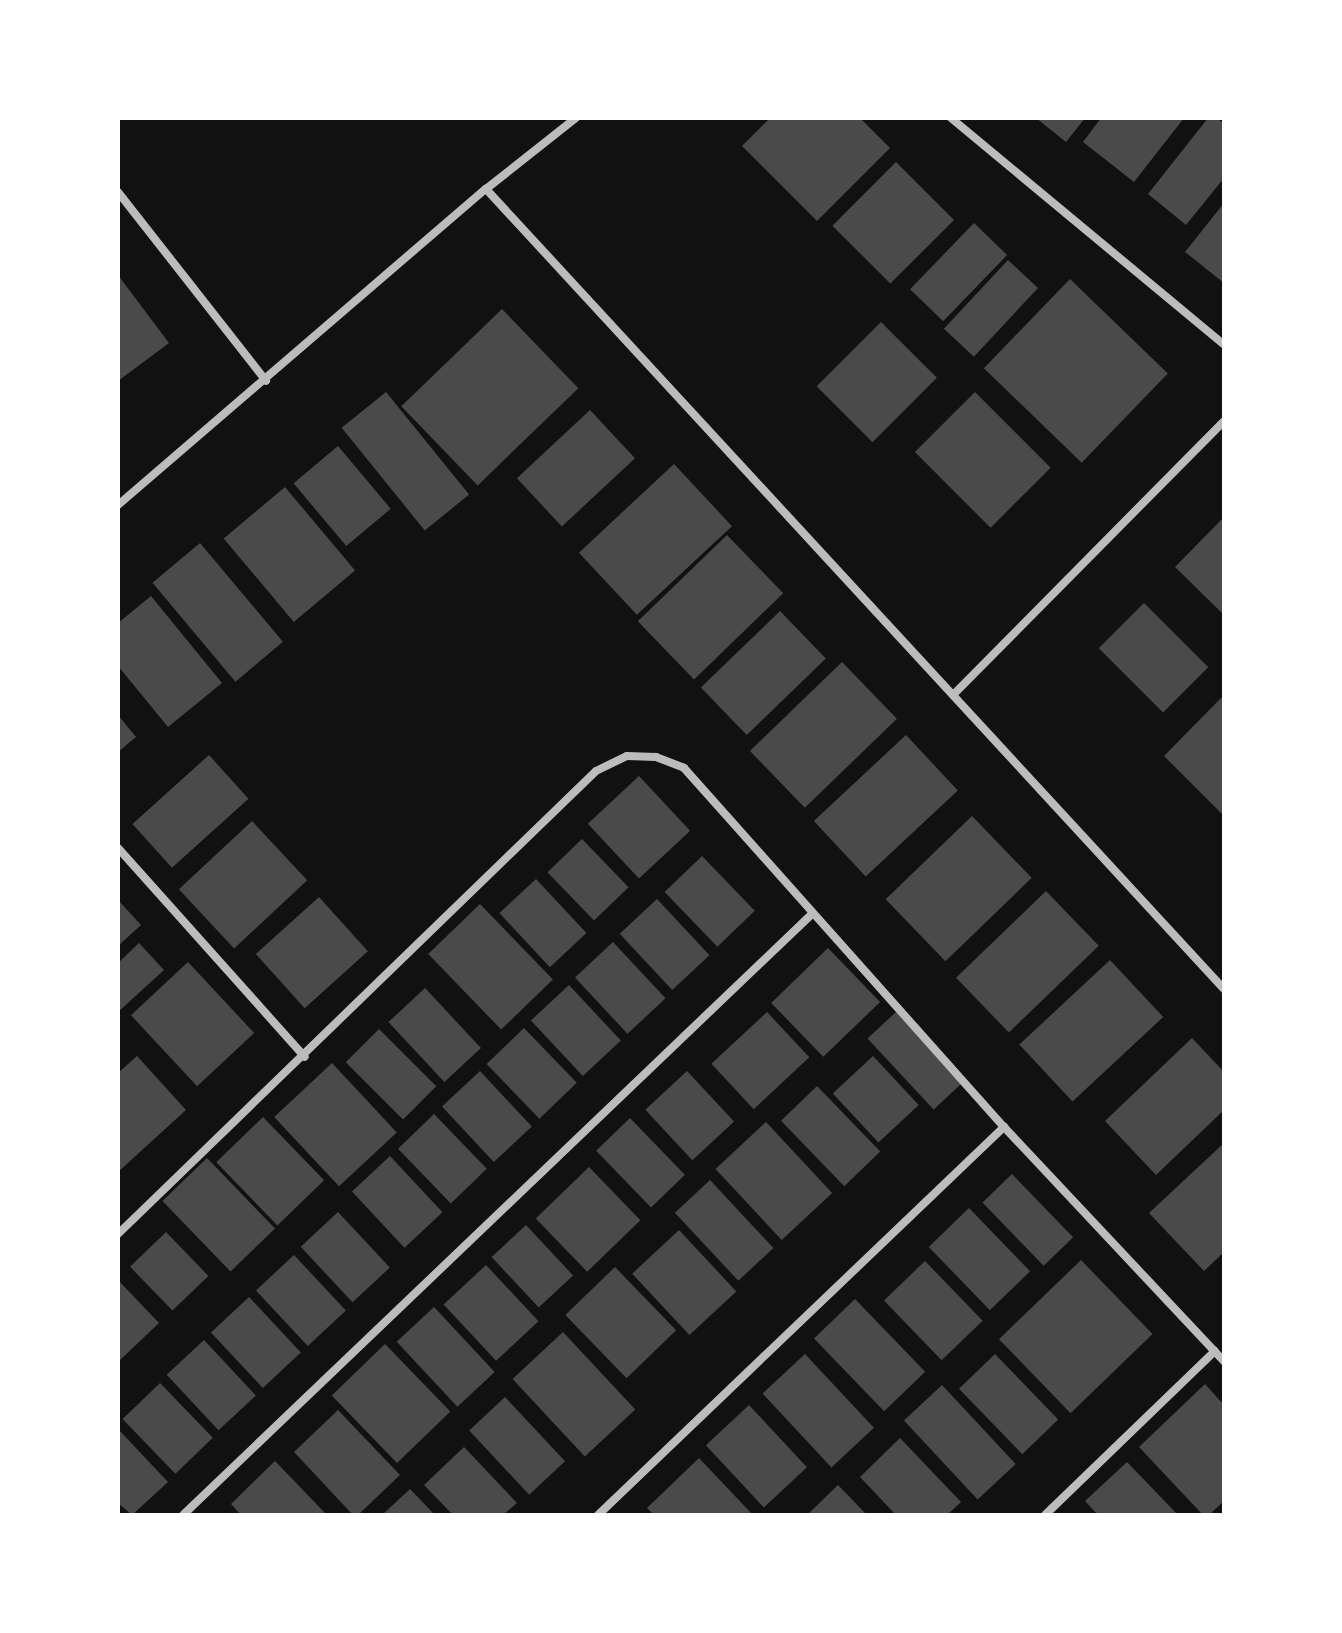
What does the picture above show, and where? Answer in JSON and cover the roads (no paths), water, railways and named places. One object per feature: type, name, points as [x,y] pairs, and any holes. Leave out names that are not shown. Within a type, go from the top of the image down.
[{"type":"street","points":[[118,505],[486,189],[576,118]]},
{"type":"street","points":[[951,118],[1224,345]]},
{"type":"street","points":[[486,189],[1224,989]]},
{"type":"street","points":[[118,192],[266,381]]},
{"type":"street","points":[[953,695],[1224,421]]},
{"type":"street","points":[[118,1234],[305,1057],[596,771],[627,756],[656,757],[684,768],[1004,1127],[1224,1361]]},
{"type":"street","points":[[118,848],[305,1057]]},
{"type":"street","points":[[183,1515],[813,913]]},
{"type":"street","points":[[598,1515],[1004,1127]]},
{"type":"street","points":[[1045,1515],[1215,1351]]}]
